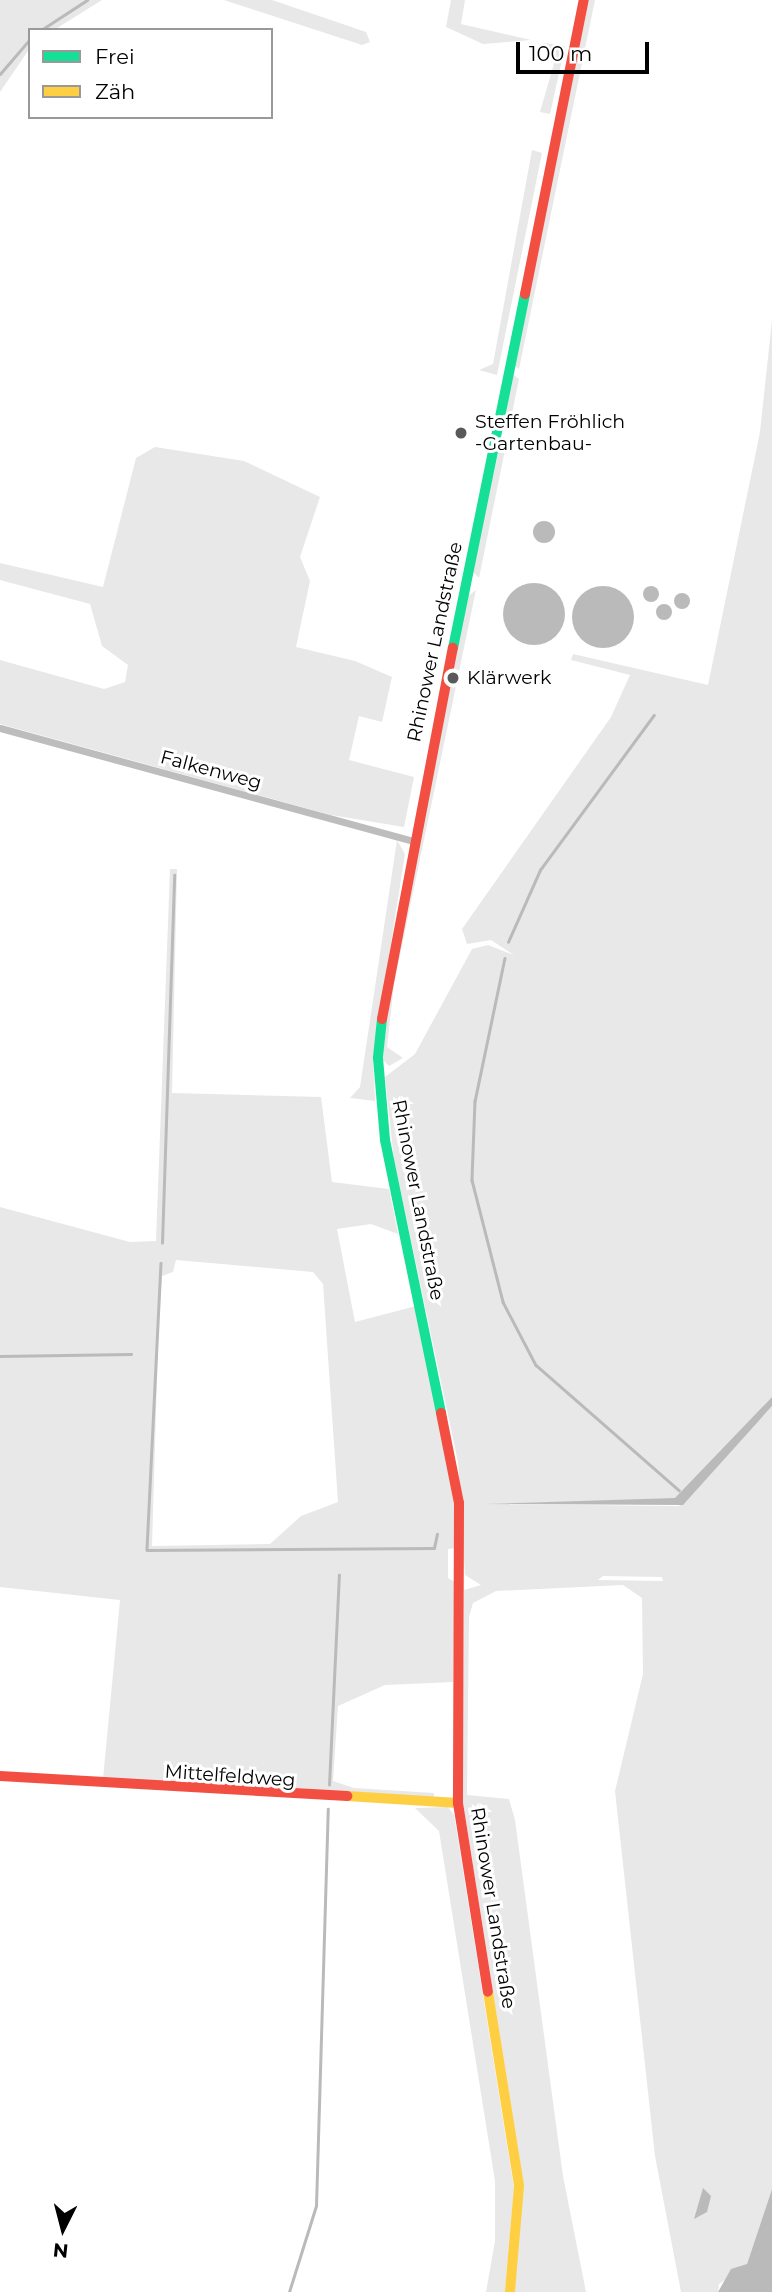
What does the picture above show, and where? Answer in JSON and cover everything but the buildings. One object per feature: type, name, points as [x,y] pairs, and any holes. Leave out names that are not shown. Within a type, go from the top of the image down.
[{"type":"main road","name":"Rhinower Landstraße","points":[[510,2292],[519,2232],[517,2175],[458,1803],[459,1503],[379,1092],[386,979],[584,0]]},
{"type":"main road","name":"Mittelfeldweg","points":[[0,1776],[458,1803]]},
{"type":"street","name":"Falkenweg","points":[[0,728],[413,841]]},
{"type":"shaded area","points":[[0,0],[102,0],[57,28],[28,28],[28,51],[0,92]]},
{"type":"shaded area","points":[[224,0],[272,0],[366,32],[370,42],[362,45]]},
{"type":"shaded area","points":[[451,0],[465,0],[461,24],[531,40],[483,44],[446,27]]},
{"type":"shaded area","points":[[589,0],[595,0],[519,369],[514,365]]},
{"type":"shaded area","points":[[544,43],[565,46],[550,114],[540,112],[555,60]]},
{"type":"shaded area","points":[[532,150],[542,153],[497,375],[479,370],[493,364]]},
{"type":"shaded area","points":[[772,320],[772,1397],[675,1499],[484,1504],[679,1506],[772,1406],[772,2189],[747,2264],[719,2284],[718,2292],[681,2292],[655,2156],[615,1791],[643,1674],[642,1598],[623,1585],[496,1591],[473,1603],[469,1617],[467,1795],[509,1799],[515,1820],[563,2176],[586,2292],[514,2292],[523,2183],[462,1796],[464,1590],[481,1585],[465,1575],[458,1462],[394,1160],[385,1077],[415,1054],[472,949],[488,945],[514,955],[491,940],[467,944],[462,929],[611,717],[630,675],[571,660],[573,654],[708,685],[760,432]],"holes":[[[603,1576],[662,1577],[663,1581],[598,1580]]]},
{"type":"shaded area","points":[[512,374],[519,379],[509,428],[505,422]]},
{"type":"shaded area","points":[[507,440],[479,578],[472,571],[500,445]]},
{"type":"shaded area","points":[[155,447],[244,461],[320,497],[300,557],[310,581],[296,647],[355,661],[392,677],[382,722],[359,716],[349,760],[414,777],[404,827],[331,815],[0,724],[0,660],[104,689],[125,682],[128,665],[102,646],[90,604],[0,580],[0,563],[103,587],[136,458]]},
{"type":"shaded area","points":[[544,521],[552,524],[555,532],[552,540],[544,543],[536,540],[533,532],[536,524]]},
{"type":"shaded area","points":[[528,583],[540,583],[556,592],[563,602],[563,626],[556,636],[540,645],[528,645],[517,640],[508,631],[503,620],[503,608],[508,597],[517,588]]},
{"type":"shaded area","points":[[597,586],[609,586],[625,595],[632,605],[632,629],[625,639],[609,648],[597,648],[586,643],[577,634],[572,623],[572,611],[577,600],[586,591]]},
{"type":"shaded area","points":[[648,586],[654,586],[659,594],[657,600],[648,602],[643,597],[643,591]]},
{"type":"shaded area","points":[[476,590],[394,984],[387,1047],[403,1058],[389,1066],[383,1060],[389,984],[467,597]]},
{"type":"shaded area","points":[[679,593],[685,593],[690,601],[688,607],[679,609],[674,604],[674,598]]},
{"type":"shaded area","points":[[661,604],[667,604],[672,612],[670,618],[661,620],[656,615],[656,609]]},
{"type":"shaded area","points":[[397,840],[405,854],[373,1058],[375,1101],[350,1098],[360,1087]]},
{"type":"shaded area","points":[[170,869],[177,869],[172,1093],[321,1097],[332,1182],[389,1189],[398,1234],[371,1224],[337,1229],[355,1322],[416,1306],[453,1484],[456,1548],[448,1549],[448,1578],[455,1582],[453,1682],[385,1685],[338,1706],[333,1781],[354,1788],[434,1793],[434,1800],[103,1779],[120,1600],[0,1587],[0,1207],[130,1242],[156,1241]],"holes":[[[176,1260],[313,1272],[323,1284],[338,1502],[301,1516],[270,1544],[152,1546],[162,1276],[173,1272]]]},
{"type":"shaded area","points":[[772,1397],[772,1406],[683,1505],[484,1504],[675,1498]]},
{"type":"shaded area","points":[[448,1807],[454,1815],[514,2188],[505,2292],[486,2292],[495,2241],[495,2181],[439,1831],[415,1808]]},
{"type":"shaded area","points":[[703,2188],[711,2196],[707,2212],[694,2219]]},
{"type":"shaded area","points":[[772,2189],[772,2292],[718,2292],[731,2269],[747,2264]]},
{"type":"waterway","points":[[44,28],[87,0]]},
{"type":"waterway","points":[[0,74],[28,41]]},
{"type":"waterway","points":[[508,942],[540,870],[654,715]]},
{"type":"waterway","points":[[162,1243],[174,875]]},
{"type":"waterway","points":[[505,958],[475,1101],[472,1180],[503,1302],[536,1365],[679,1490]]},
{"type":"waterway","points":[[161,1263],[147,1550],[434,1548],[437,1534]]},
{"type":"waterway","points":[[0,1356],[131,1354]]},
{"type":"waterway","points":[[329,1785],[339,1575]]},
{"type":"waterway","points":[[289,2292],[316,2206],[328,1809]]},
{"type":"traffic: fast","points":[[453,648],[525,294]]},
{"type":"traffic: fast","points":[[382,1019],[378,1058],[385,1140],[441,1413]]},
{"type":"traffic: slow","points":[[347,1796],[458,1803]]},
{"type":"traffic: slow","points":[[488,1992],[519,2186],[510,2292]]},
{"type":"traffic: jam","points":[[525,294],[584,0]]},
{"type":"traffic: jam","points":[[382,1019],[453,648]]},
{"type":"traffic: jam","points":[[441,1413],[459,1503],[458,1803],[488,1992]]},
{"type":"traffic: jam","points":[[0,1776],[347,1796]]},
{"type":"place","name":"Steffen Fröhlich -Gartenbau-","points":[[461,433]]},
{"type":"place","name":"Klärwerk","points":[[453,678]]}]
